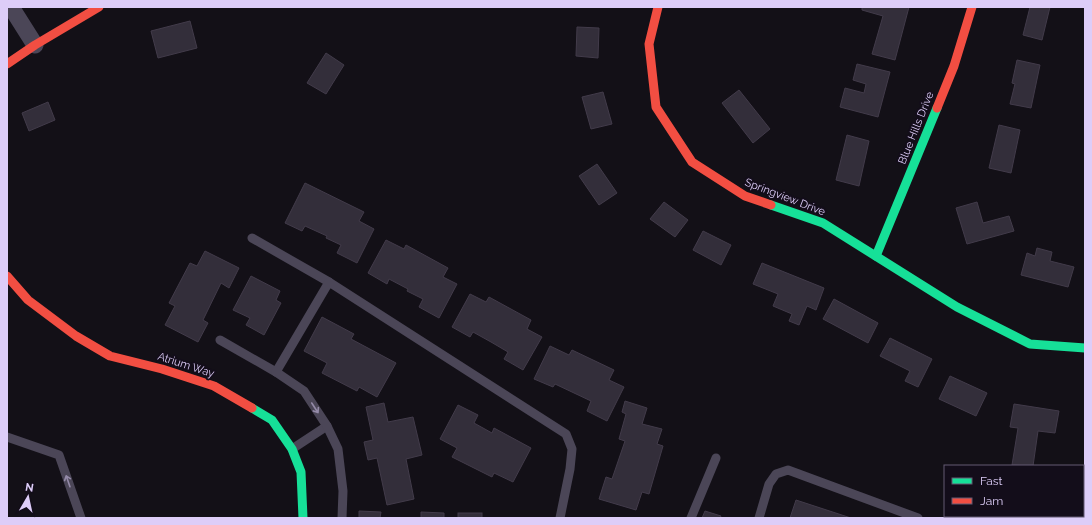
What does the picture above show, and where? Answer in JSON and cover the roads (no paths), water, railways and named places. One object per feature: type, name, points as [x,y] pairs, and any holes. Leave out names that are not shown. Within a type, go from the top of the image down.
[{"type":"street","points":[[11,7],[35,45]]},
{"type":"street","points":[[7,64],[35,45],[99,7]]},
{"type":"street","name":"Springview Drive","points":[[658,7],[649,44],[656,107],[692,162],[745,196],[822,223],[957,307],[1030,344],[1085,348]]},
{"type":"street","name":"Blue Hills Drive","points":[[876,256],[954,66],[972,7]]},
{"type":"street","name":"Atrium Way","points":[[7,276],[28,300],[76,336],[110,356],[162,369],[214,386],[272,420],[292,448],[301,472],[303,518]]},
{"type":"lane","points":[[252,238],[329,282],[566,434],[572,449],[570,469],[560,518]]},
{"type":"lane","points":[[276,372],[329,282]]},
{"type":"lane","points":[[220,340],[276,372],[304,391],[326,426],[338,449],[343,491],[342,518]]},
{"type":"lane","points":[[292,448],[326,426]]},
{"type":"lane","points":[[7,437],[59,455],[80,518]]},
{"type":"lane","points":[[692,518],[716,458]]},
{"type":"lane","points":[[759,518],[769,484],[776,474],[788,470],[918,518]]}]
